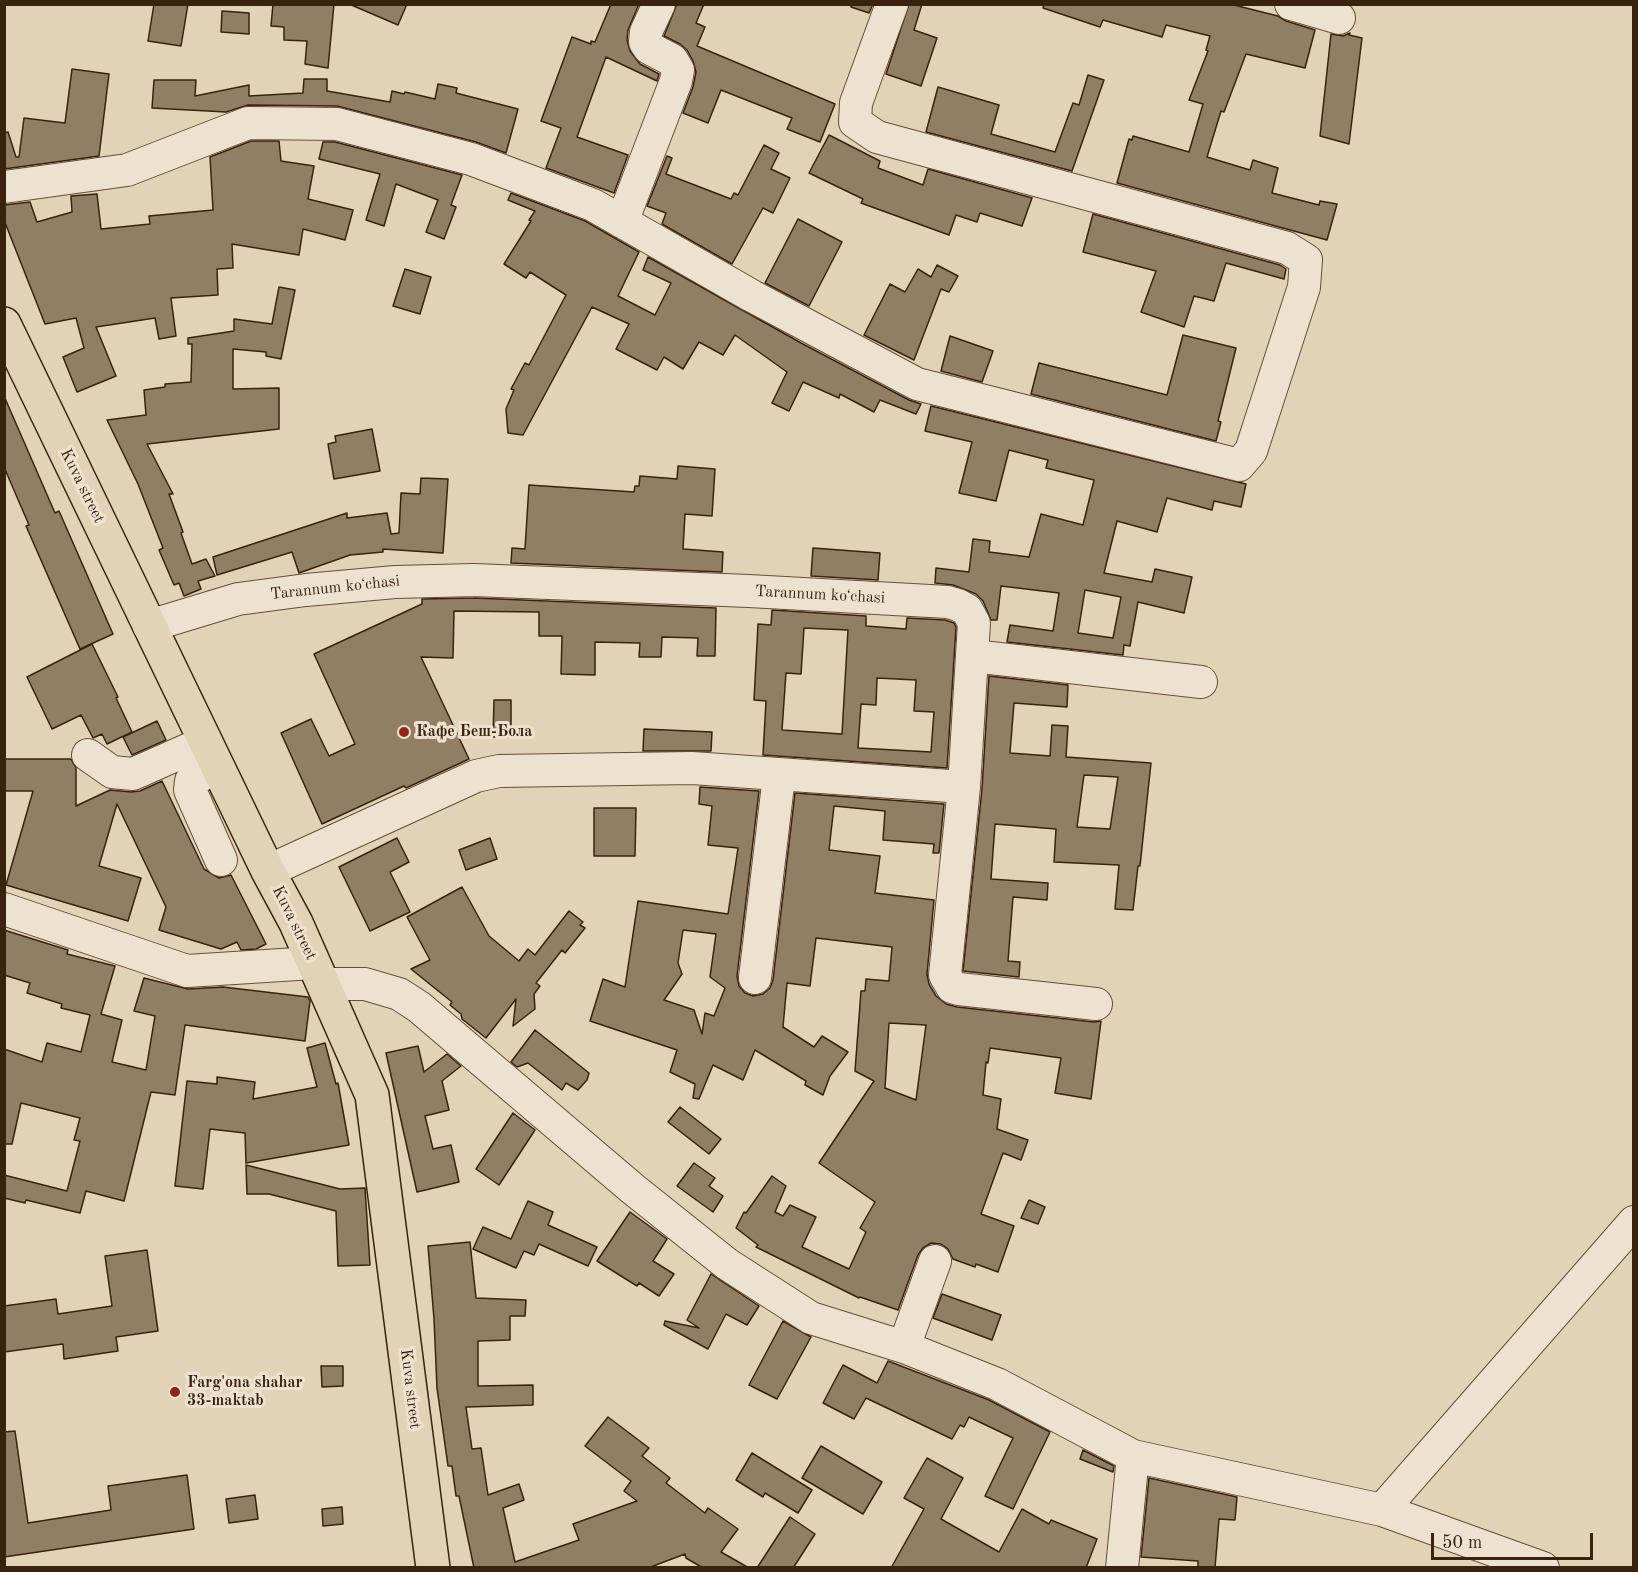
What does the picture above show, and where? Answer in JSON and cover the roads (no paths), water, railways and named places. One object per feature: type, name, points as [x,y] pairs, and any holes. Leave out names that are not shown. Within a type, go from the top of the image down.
[{"type":"main road","name":"Kuva street","points":[[4,324],[268,871],[296,923],[372,1095],[433,1568]]},
{"type":"street","points":[[622,222],[676,81],[678,70],[672,60],[649,48],[645,42],[646,32],[659,4]]},
{"type":"street","points":[[4,187],[127,170],[248,123],[337,124],[471,159],[593,205],[752,296],[917,384],[1239,465],[1251,450],[1255,440],[1304,287],[1306,260],[1287,248],[877,137],[855,123],[856,103],[892,4]]},
{"type":"street","points":[[1291,4],[1339,18]]},
{"type":"street","name":"Tarannum koʻchasi","points":[[149,626],[238,598],[395,582],[474,580],[948,602],[967,610],[974,623],[964,787],[945,975],[952,987],[959,989],[1096,1004]]},
{"type":"street","points":[[973,656],[1201,682]]},
{"type":"street","points":[[88,755],[112,772],[133,774],[211,754]]},
{"type":"street","points":[[211,754],[191,781],[190,790],[221,860]]},
{"type":"street","points":[[268,871],[476,776],[499,771],[692,768],[779,776],[964,787]]},
{"type":"street","points":[[755,978],[779,776]]},
{"type":"street","points":[[4,909],[188,971],[318,973],[399,994],[456,1037],[633,1189],[727,1264],[811,1318],[904,1347],[997,1384],[1133,1456],[1382,1510],[1543,1568]]},
{"type":"street","points":[[1382,1510],[1634,1222]]},
{"type":"street","points":[[904,1347],[935,1261]]},
{"type":"street","points":[[1122,1568],[1133,1456]]},
{"type":"place","name":"Кафе Беш-Бола","points":[[404,732]]},
{"type":"place","name":"Farg'ona shahar 33-maktab","points":[[175,1392]]}]
